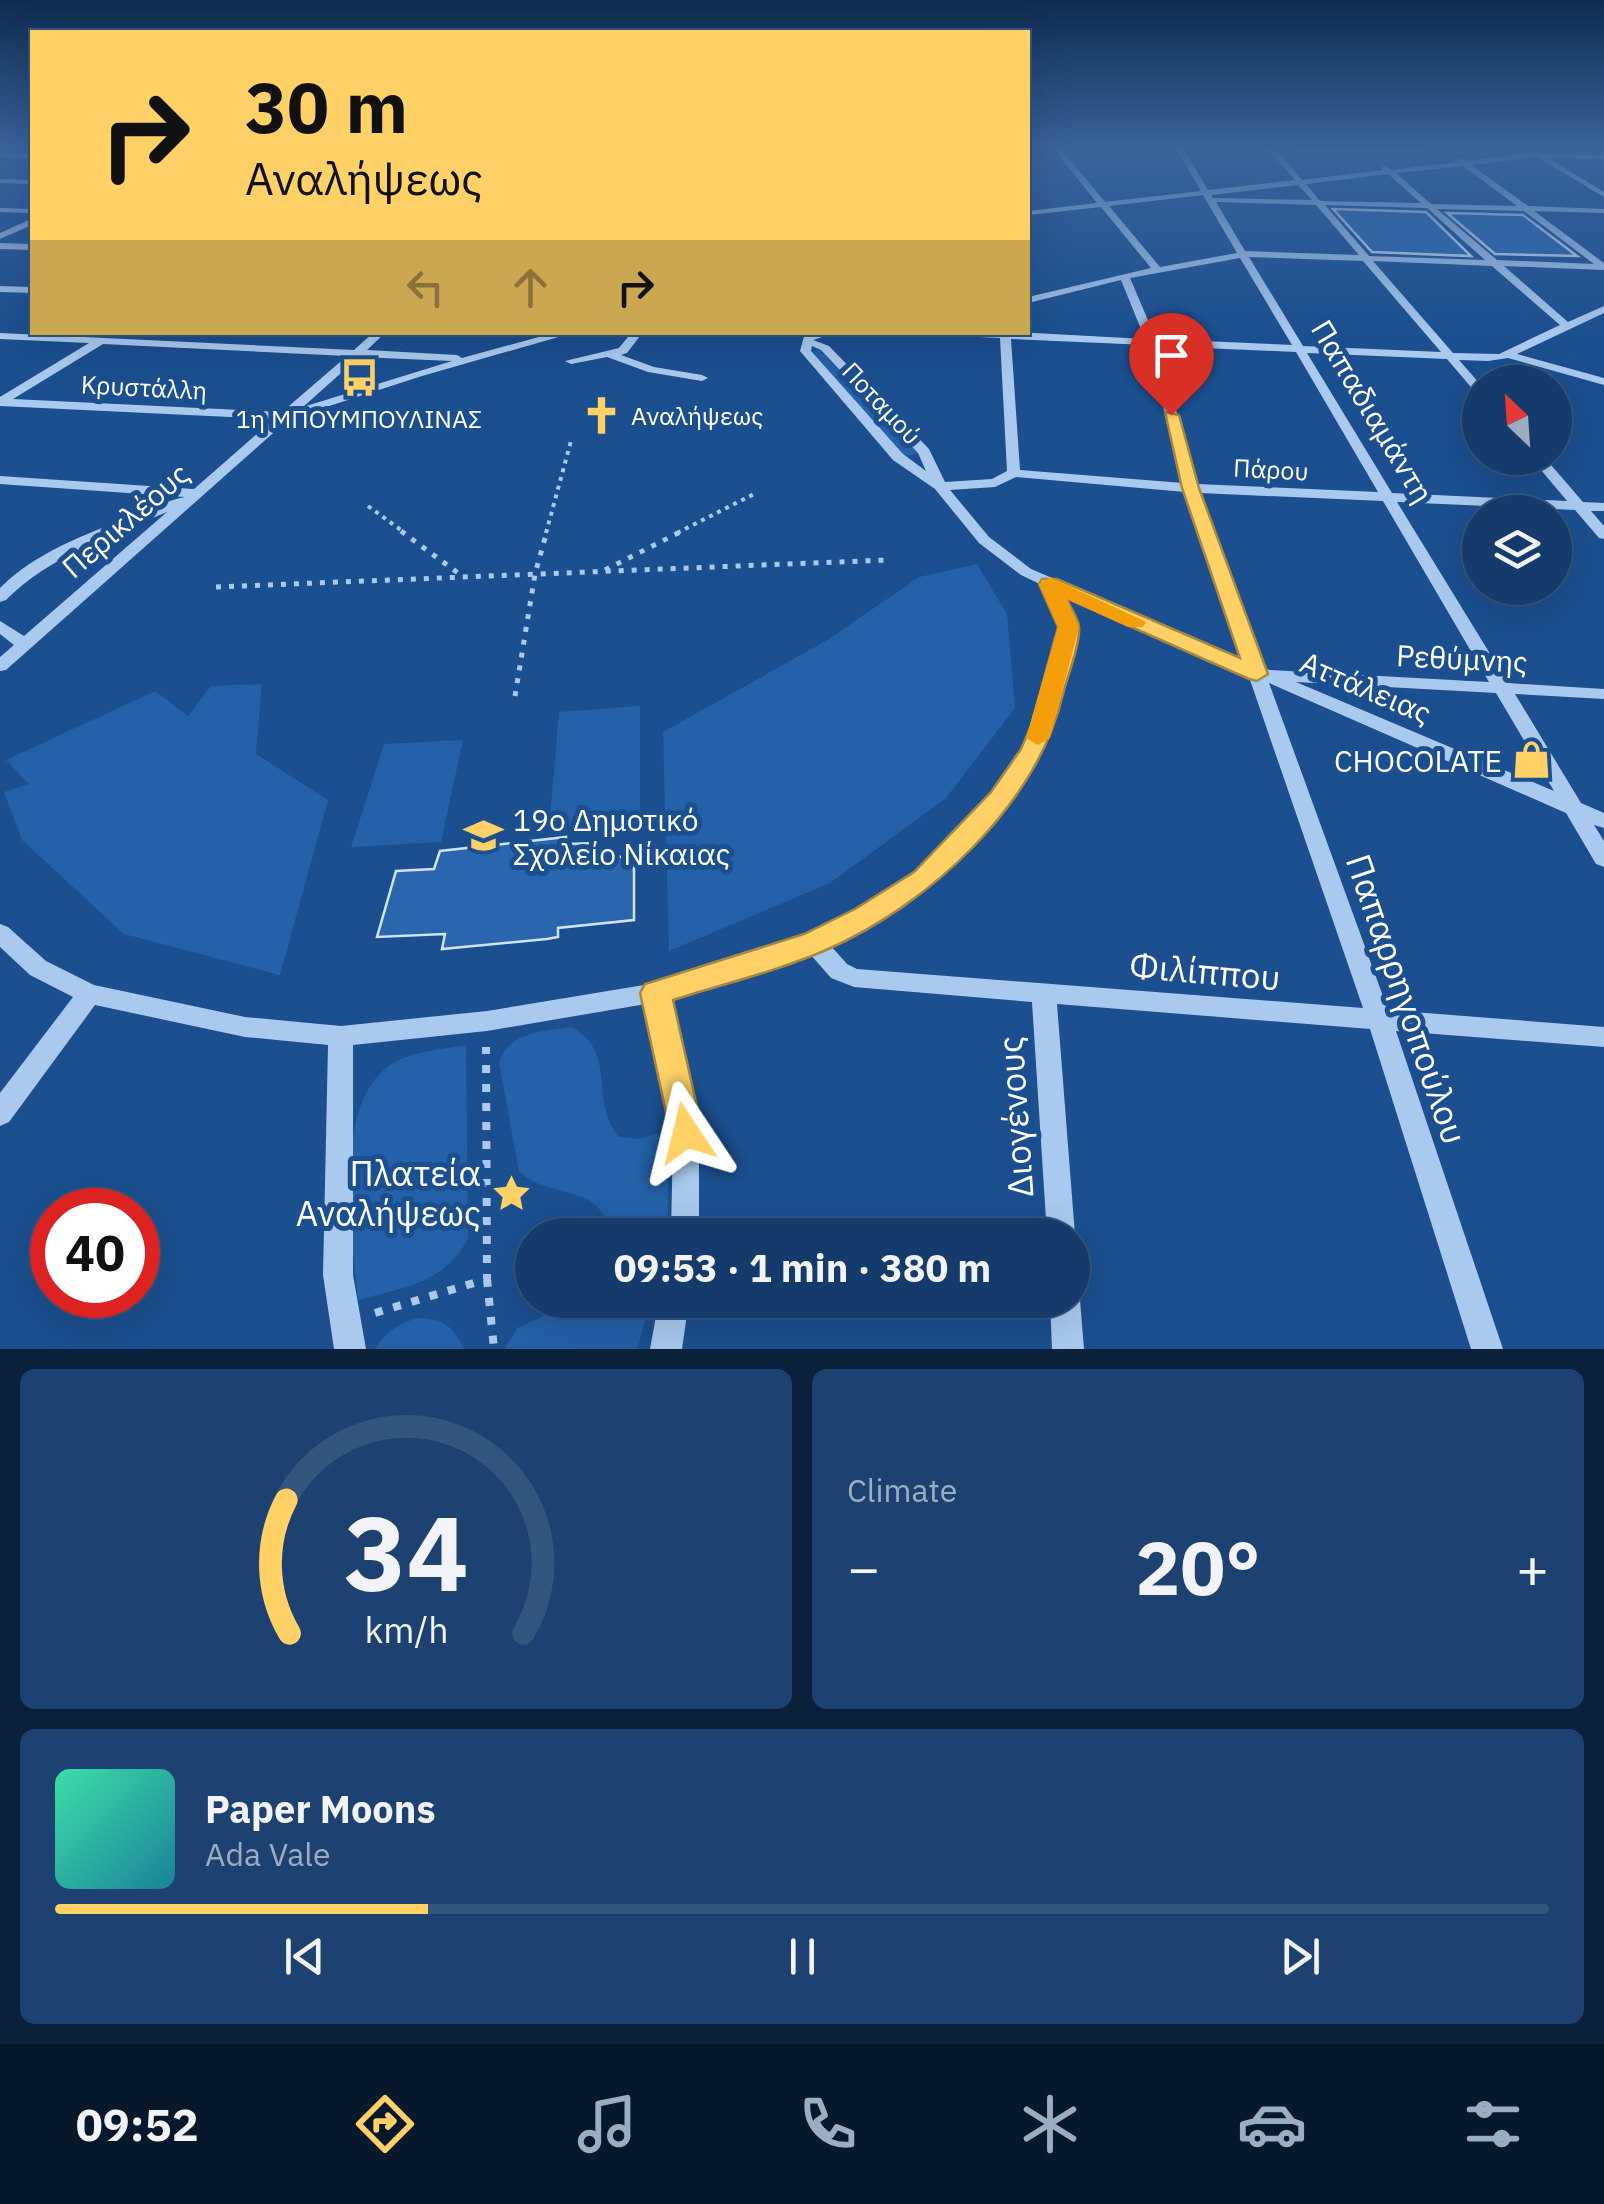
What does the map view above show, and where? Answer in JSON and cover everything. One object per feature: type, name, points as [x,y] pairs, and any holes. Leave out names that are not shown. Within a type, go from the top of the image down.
[{"type":"street","points":[[1108,211],[1157,269]]},
{"type":"street","name":"Παπαδιαμάντη","points":[[1219,211],[1604,859]]},
{"type":"street","points":[[1328,211],[1462,370]]},
{"type":"street","points":[[1434,211],[1567,326]]},
{"type":"street","points":[[1528,211],[1604,267]]},
{"type":"street","points":[[0,236],[30,223]]},
{"type":"street","points":[[0,246],[30,247]]},
{"type":"street","points":[[1030,300],[1157,269],[1245,254],[1604,267]]},
{"type":"street","name":"Παπαρρηγοπούλου","points":[[1124,276],[1152,342],[1190,488],[1380,1021],[1487,1349]]},
{"type":"street","points":[[0,289],[30,290]]},
{"type":"street","points":[[1023,335],[1488,358],[1507,354],[1604,309]]},
{"type":"street","points":[[0,402],[110,335]]},
{"type":"street","name":"Περικλέους","points":[[0,666],[378,335]]},
{"type":"street","points":[[286,416],[561,335]]},
{"type":"street","points":[[571,361],[623,351],[636,335]]},
{"type":"street","points":[[1005,335],[1014,473]]},
{"type":"street","points":[[0,336],[477,359]]},
{"type":"street","name":"Ποταμού","points":[[940,486],[898,457],[805,351],[809,337],[825,348],[924,452],[940,486],[995,551],[1050,584]]},
{"type":"street","points":[[1507,354],[1604,382]]},
{"type":"street","points":[[611,355],[652,370],[702,378]]},
{"type":"street","name":"Κρυστάλλη","points":[[0,402],[286,416]]},
{"type":"street","name":"Πάρου","points":[[940,486],[995,482],[1014,473],[1190,488],[1604,507]]},
{"type":"street","points":[[1553,475],[1604,534]]},
{"type":"street","points":[[0,480],[198,493]]},
{"type":"street","points":[[0,597],[6,582],[198,493]]},
{"type":"street","points":[[0,934],[38,968],[89,994],[244,1027],[342,1036],[488,1020],[656,993],[814,943],[866,917],[924,879],[1000,798],[1032,750],[1044,726],[1068,627],[1050,584]]},
{"type":"street","name":"Αττάλειας","points":[[1050,584],[1604,821]]},
{"type":"street","points":[[0,626],[24,644]]},
{"type":"street","name":"Ρεθύμνης","points":[[1257,674],[1604,694]]},
{"type":"street","name":"Φιλίππου","points":[[814,943],[838,971],[854,978],[1604,1037]]},
{"type":"street","points":[[656,993],[686,1133],[685,1218]]},
{"type":"street","points":[[0,1114],[89,994]]},
{"type":"street","name":"Διογένους","points":[[1044,994],[1059,1218]]},
{"type":"street","points":[[342,1036],[338,1232],[347,1336]]},
{"type":"street","points":[[666,1349],[671,1318]]},
{"type":"street","points":[[1066,1318],[1068,1349]]},
{"type":"path","points":[[515,696],[535,574],[570,441]]},
{"type":"path","points":[[603,572],[756,493]]},
{"type":"path","points":[[368,506],[464,577]]},
{"type":"path","points":[[216,587],[887,560]]},
{"type":"path","points":[[488,1020],[487,1279],[494,1349]]},
{"type":"path","points":[[347,1336],[487,1279]]},
{"type":"shaded area","points":[[820,350],[919,454],[903,456],[809,351]]},
{"type":"shaded area","points":[[977,564],[1007,614],[1015,708],[946,798],[830,883],[669,951],[663,732],[829,639],[919,577]]},
{"type":"shaded area","points":[[262,684],[256,754],[328,800],[280,975],[124,934],[22,840],[4,792],[29,784],[6,760],[155,691],[188,716],[211,686]]},
{"type":"shaded area","points":[[640,706],[640,822],[549,829],[559,712]]},
{"type":"shaded area","points":[[463,740],[441,842],[351,847],[384,744]]},
{"type":"shaded area","points":[[571,1027],[586,1037],[599,1063],[605,1108],[619,1137],[639,1139],[668,1130],[668,1218],[605,1218],[586,1199],[544,1186],[519,1171],[499,1063],[510,1045],[538,1032]]},
{"type":"shaded area","points":[[466,1045],[468,1238],[448,1265],[435,1274],[406,1287],[358,1300],[350,1177],[358,1114],[369,1088],[385,1069],[403,1058]]},
{"type":"shaded area","points":[[417,1318],[446,1325],[464,1349],[375,1349],[393,1329]]},
{"type":"shaded area","points":[[539,1318],[646,1318],[637,1349],[505,1349],[517,1328]]},
{"type":"building","points":[[1335,211],[1426,212],[1471,256],[1372,252]]},
{"type":"building","points":[[1447,213],[1523,215],[1577,256],[1495,254]]},
{"type":"building","points":[[566,837],[566,844],[597,843],[597,858],[634,856],[634,920],[558,928],[558,937],[547,939],[442,949],[445,934],[377,937],[396,871],[434,869],[440,851]]},
{"type":"slow traffic","points":[[1038,738],[1068,627],[1050,584],[1135,622]]},
{"type":"place","name":"1η ΜΠΟΥΜΠΟΥΛΙΝΑΣ","points":[[359,377]]},
{"type":"place","name":"Αναλήψεως","points":[[601,415]]},
{"type":"place","name":"CHOCOLATE","points":[[1532,760]]},
{"type":"place","name":"19ο Δημοτικό Σχολείο Νίκαιας","points":[[483,836]]},
{"type":"place","name":"Πλατεία Αναλήψεως","points":[[511,1193]]},
{"type":"route","points":[[686,1133],[656,993],[814,943],[866,917],[924,879],[1000,798],[1044,726],[1068,627],[1050,584],[1257,674],[1190,488],[1171,415]]}]
